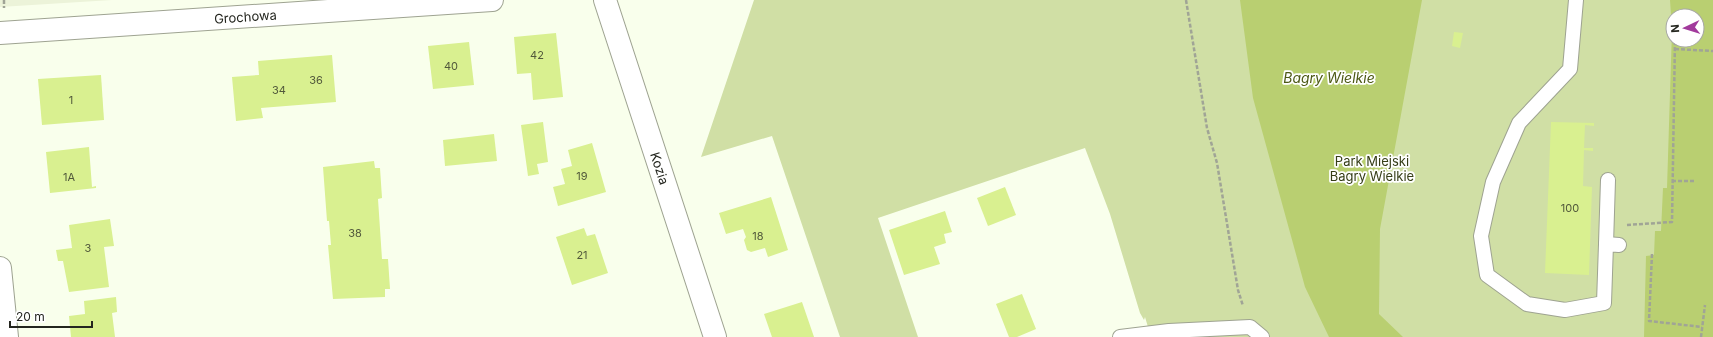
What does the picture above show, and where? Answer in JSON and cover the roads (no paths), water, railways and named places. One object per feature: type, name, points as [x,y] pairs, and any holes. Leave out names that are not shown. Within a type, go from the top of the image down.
[{"type":"street","name":"Grochowa","points":[[0,33],[492,0]]},
{"type":"street","name":"Kozia","points":[[605,0],[715,337]]},
{"type":"street","points":[[0,268],[8,337]]},
{"type":"lane","points":[[1576,0],[1570,69],[1518,123],[1494,182],[1481,236],[1487,275],[1527,304],[1565,310],[1604,303],[1612,244],[1608,180]]},
{"type":"lane","points":[[1120,337],[1169,331],[1252,332],[1262,337]]},
{"type":"water","name":"Bagry Wielkie","points":[[1240,0],[1422,0],[1380,229],[1379,314],[1403,337],[1329,337],[1305,287],[1253,98]]},
{"type":"water","points":[[1670,0],[1713,0],[1713,337],[1644,337],[1646,256],[1654,255],[1655,231],[1661,231],[1663,188],[1667,188],[1671,48],[1705,48],[1705,8],[1671,8]]},
{"type":"park label","name":"Park Miejski Bagry Wielkie","points":[[1372,168]]}]
